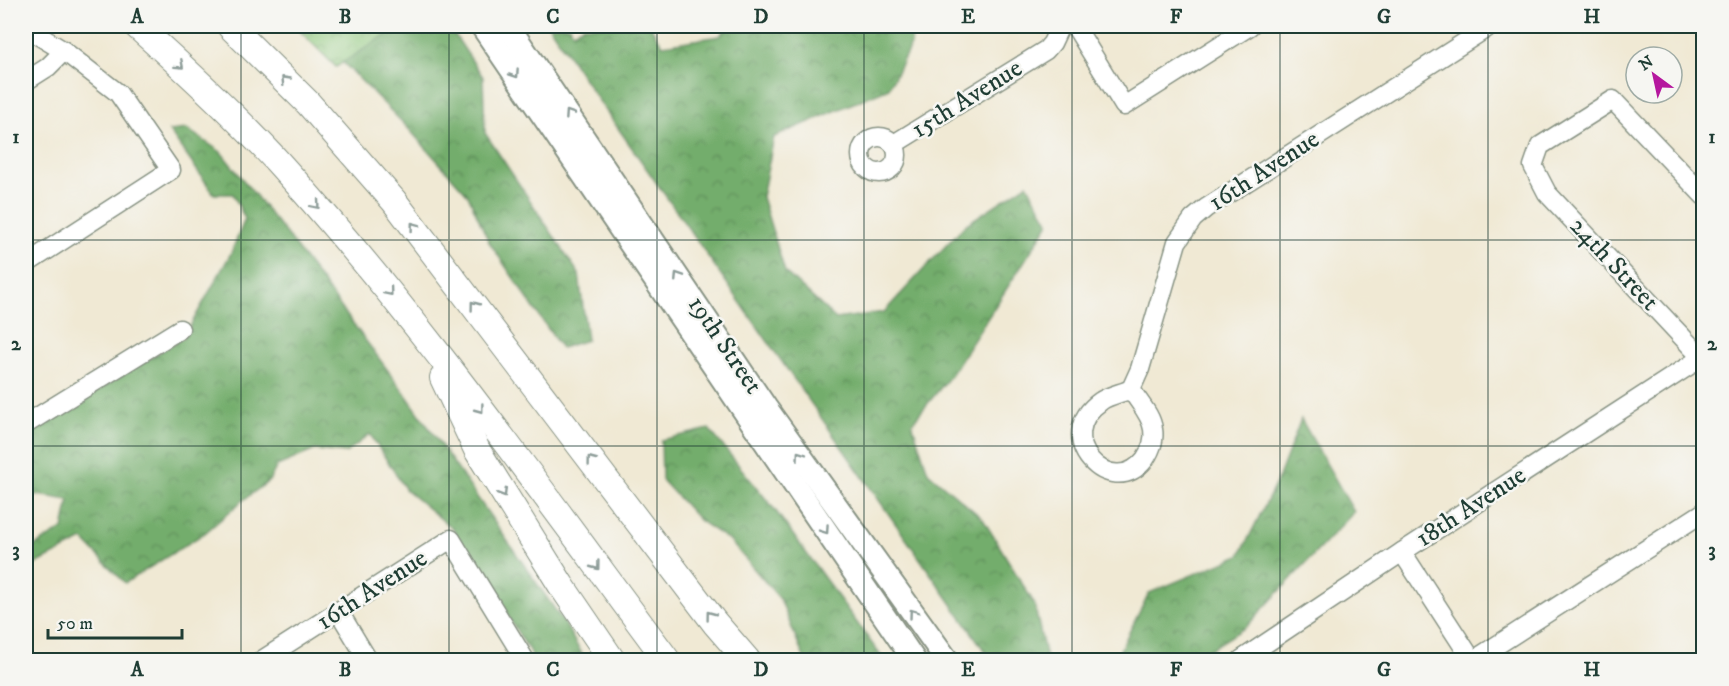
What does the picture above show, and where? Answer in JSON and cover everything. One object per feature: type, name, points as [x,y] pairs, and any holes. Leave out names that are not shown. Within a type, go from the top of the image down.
[{"type":"highway","points":[[137,26],[214,96],[276,160],[420,329],[667,660]]},
{"type":"highway","points":[[230,26],[308,103],[394,201],[708,613],[747,660]]},
{"type":"highway","points":[[420,329],[477,450],[561,585],[612,660]]},
{"type":"main road","name":"19th Street","points":[[482,26],[914,660]]},
{"type":"main road","name":"19th Street","points":[[508,26],[766,408],[947,660]]},
{"type":"street","name":"15th Avenue","points":[[894,144],[1046,50],[1060,26]]},
{"type":"street","points":[[1075,26],[1124,106],[1250,26]]},
{"type":"street","name":"16th Avenue","points":[[1131,389],[1140,369],[1178,242],[1193,219],[1206,208],[1490,26]]},
{"type":"street","points":[[26,28],[64,51],[118,93],[171,170],[26,264]]},
{"type":"street","points":[[26,81],[48,67],[64,51]]},
{"type":"street","name":"24th Street","points":[[1702,357],[1547,193],[1533,166],[1540,146],[1613,100],[1704,196]]},
{"type":"street","points":[[26,424],[180,329]]},
{"type":"street","name":"18th Avenue","points":[[1241,660],[1402,552],[1702,357]]},
{"type":"street","points":[[1131,389],[1153,428],[1153,442],[1150,451],[1139,466],[1124,474],[1097,468],[1085,455],[1080,431],[1084,421],[1090,411],[1103,399],[1131,389]]},
{"type":"street","points":[[1402,552],[1473,660],[1704,512]]},
{"type":"street","name":"16th Avenue","points":[[262,660],[451,539],[525,660]]},
{"type":"street","points":[[339,612],[368,660]]},
{"type":"green space","points":[[295,26],[400,26],[336,67]]},
{"type":"green space","points":[[307,26],[449,26],[483,77],[485,133],[579,274],[587,340],[561,348],[489,242],[468,195],[407,127]]},
{"type":"green space","points":[[549,26],[569,26],[573,32],[583,26],[650,26],[663,45],[720,36],[728,26],[913,26],[911,44],[889,88],[774,137],[762,197],[785,272],[836,319],[884,312],[965,225],[1027,184],[1049,223],[951,375],[912,423],[928,472],[983,519],[1034,603],[1046,658],[1070,660],[991,660],[592,91]]},
{"type":"green space","points":[[187,129],[221,152],[287,235],[407,396],[565,624],[585,660],[535,660],[453,529],[406,490],[370,434],[346,453],[315,450],[277,466],[269,481],[205,533],[125,583],[83,540],[26,569],[26,551],[63,529],[69,500],[31,494],[26,497],[26,435],[184,337],[231,253],[245,219],[233,194],[214,194],[169,131]]},
{"type":"green space","points":[[1301,419],[1354,512],[1246,627],[1193,660],[1115,660],[1149,593],[1240,555],[1278,479]]},
{"type":"green space","points":[[709,429],[775,510],[884,660],[805,660],[780,599],[729,540],[700,521],[662,480],[661,440]]}]
